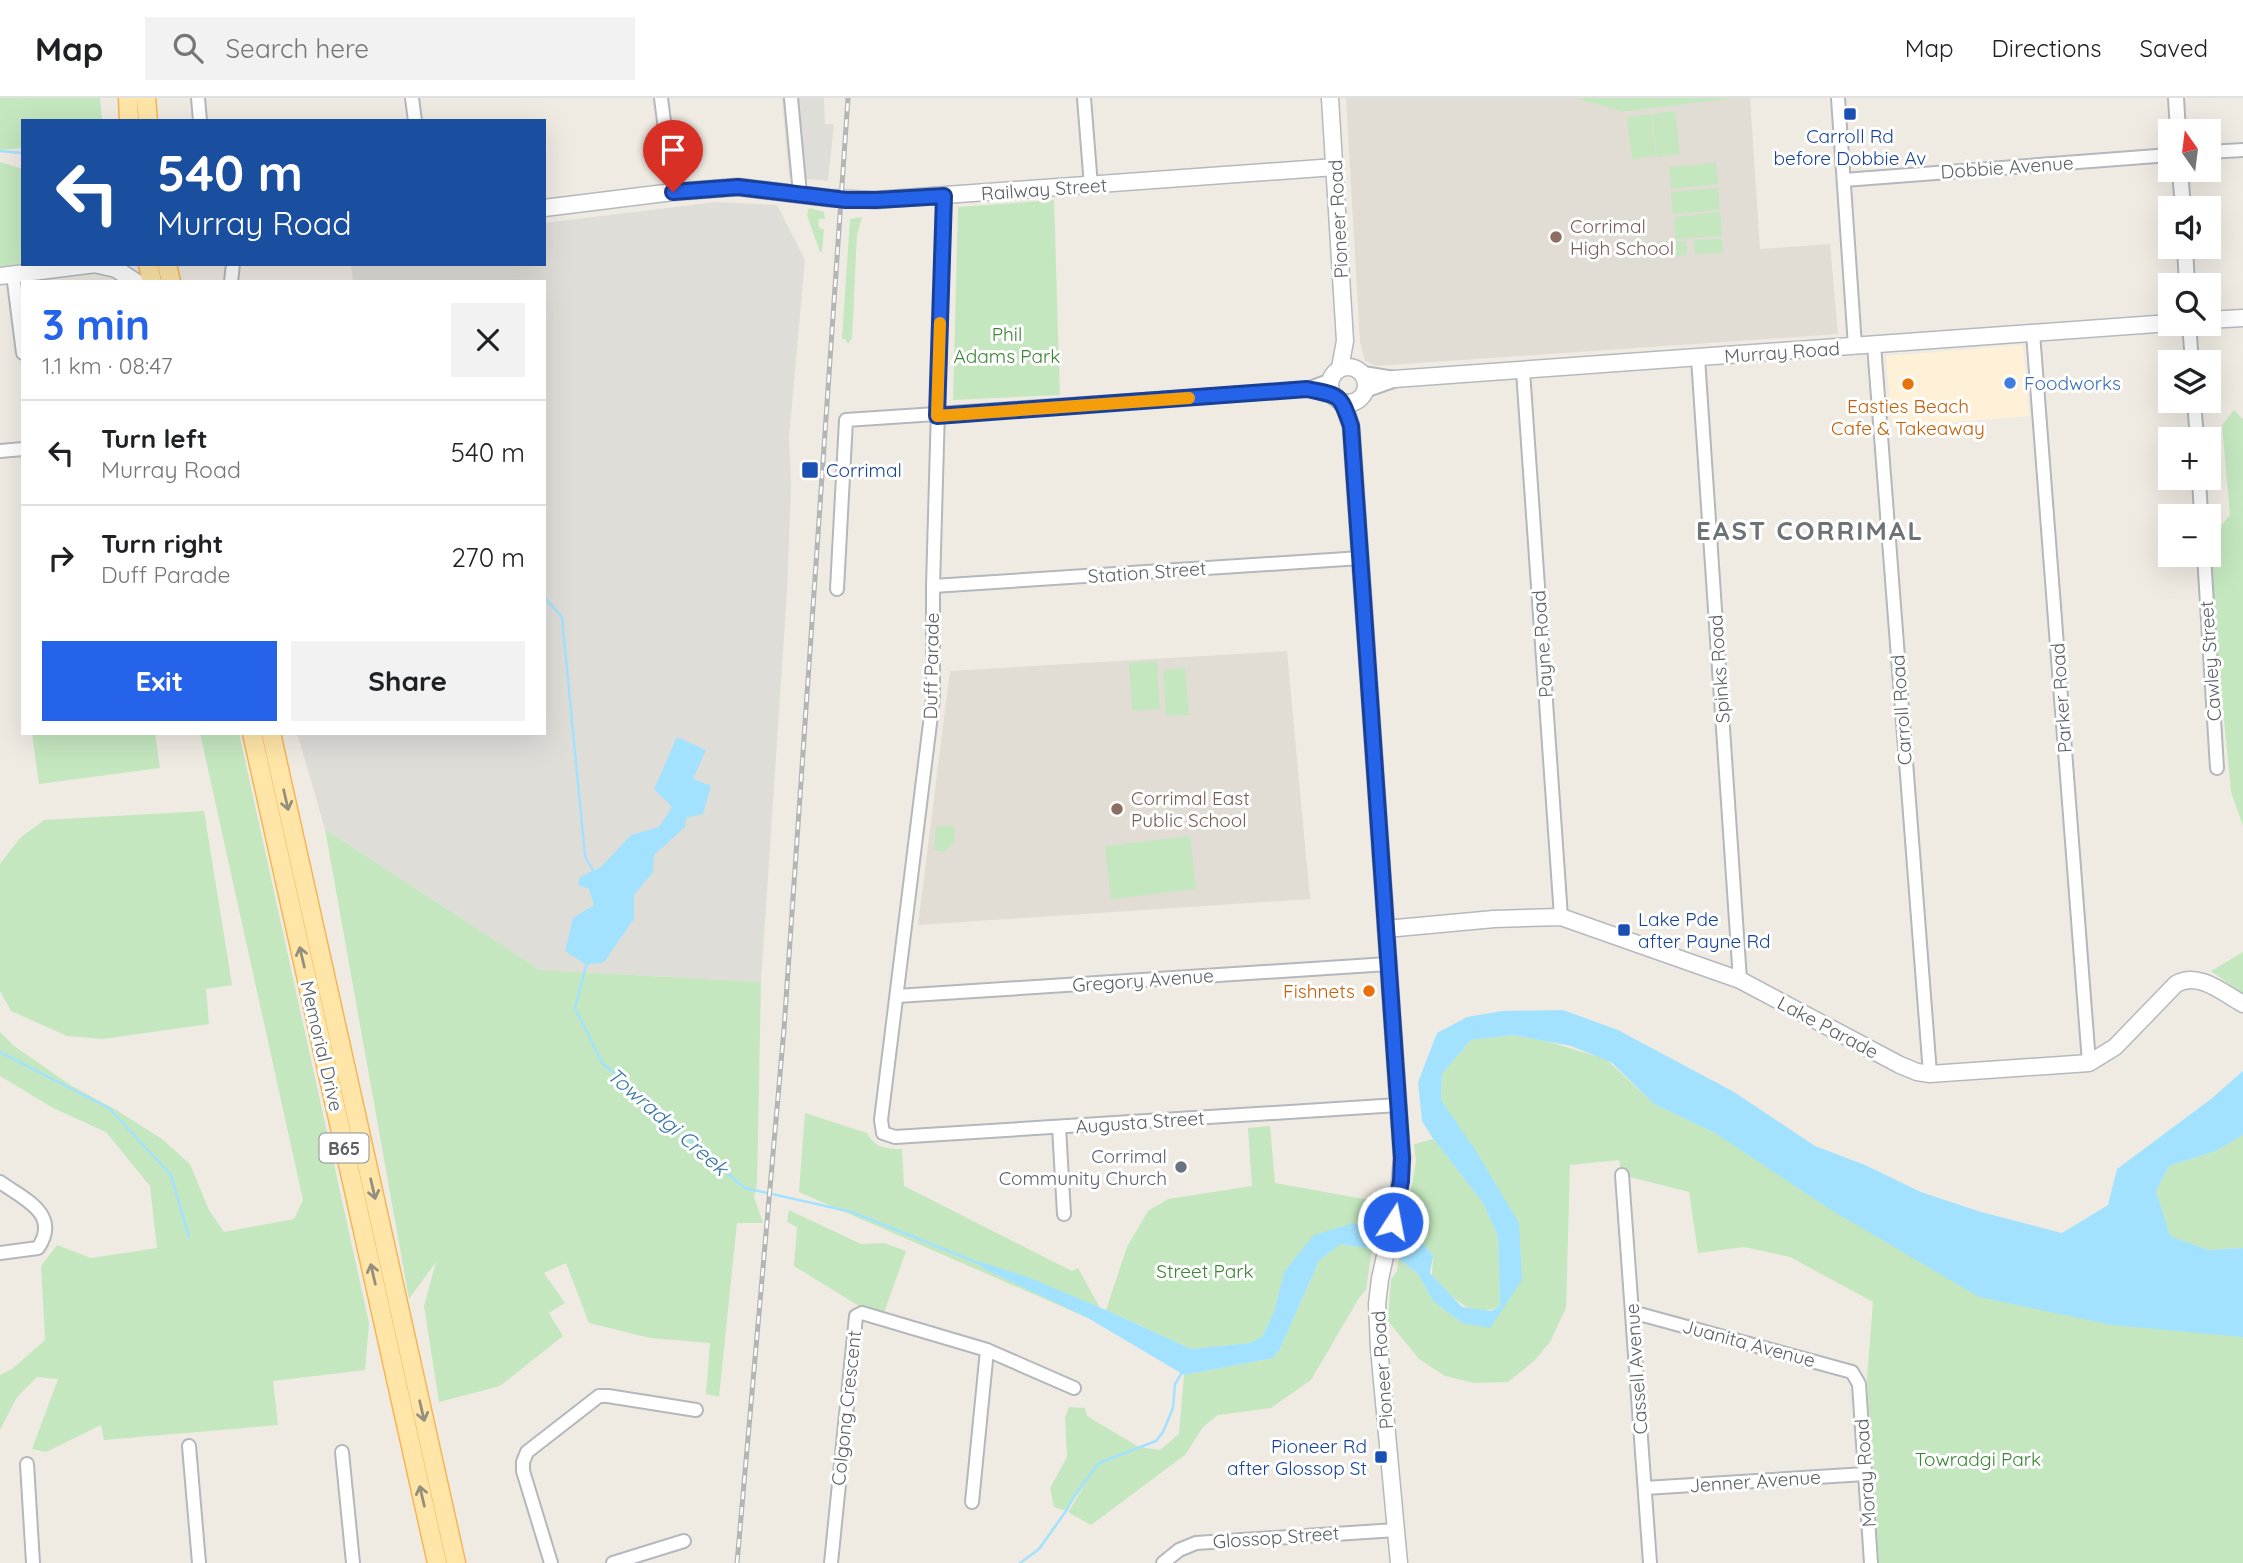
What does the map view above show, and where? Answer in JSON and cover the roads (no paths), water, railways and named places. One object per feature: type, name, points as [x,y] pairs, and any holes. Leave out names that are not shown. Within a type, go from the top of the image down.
[{"type":"main road","points":[[128,98],[129,119]]},
{"type":"main road","points":[[146,98],[148,119]]},
{"type":"main road","name":"Pioneer Road","points":[[1330,98],[1402,1170],[1378,1291],[1377,1319],[1399,1563]]},
{"type":"main road","name":"Railway Street","points":[[546,208],[738,187],[864,200],[1335,167]]},
{"type":"main road","points":[[7,275],[79,266]]},
{"type":"main road","points":[[103,266],[116,269],[133,280]]},
{"type":"main road","points":[[2221,319],[2243,318]]},
{"type":"main road","name":"Murray Road","points":[[1394,380],[2158,324]]},
{"type":"main road","name":"Memorial Drive","points":[[252,735],[437,1563]]},
{"type":"main road","name":"Memorial Drive","points":[[271,735],[456,1563]]},
{"type":"main road","name":"Lake Parade","points":[[1386,929],[1494,919],[1561,917],[1740,980],[1900,1065],[1930,1074],[2089,1063],[2115,1047],[2176,984],[2184,980],[2202,981],[2243,1004]]},
{"type":"street","points":[[198,98],[200,119]]},
{"type":"street","points":[[412,98],[415,119]]},
{"type":"street","points":[[661,98],[673,192]]},
{"type":"street","points":[[791,98],[800,194]]},
{"type":"street","points":[[1084,98],[1091,186]]},
{"type":"street","points":[[1838,98],[1855,346]]},
{"type":"street","points":[[2176,98],[2177,119]]},
{"type":"street","points":[[2221,151],[2243,150]]},
{"type":"street","name":"Dobbie Avenue","points":[[1844,180],[2158,156]]},
{"type":"street","name":"Duff Parade","points":[[883,1133],[881,1120],[933,699],[933,586],[944,196]]},
{"type":"street","points":[[7,275],[21,343]]},
{"type":"street","name":"Parker Road","points":[[2033,333],[2089,1063]]},
{"type":"street","name":"Carroll Road","points":[[1874,345],[1930,1074]]},
{"type":"street","name":"Spinks Road","points":[[1698,358],[1740,980]]},
{"type":"street","name":"Payne Road","points":[[1523,371],[1561,917]]},
{"type":"street","name":"Murray Road","points":[[837,589],[846,420],[937,416],[1307,389],[1394,380]]},
{"type":"street","points":[[0,451],[21,449]]},
{"type":"street","name":"Station Street","points":[[933,586],[1361,558]]},
{"type":"street","name":"Cawley Street","points":[[2205,567],[2217,768]]},
{"type":"street","name":"Gregory Avenue","points":[[897,996],[1388,964]]},
{"type":"street","name":"Augusta Street","points":[[883,1133],[895,1138],[1398,1105]]},
{"type":"street","points":[[1059,1127],[1064,1214]]},
{"type":"street","name":"Cassell Avenue","points":[[1622,1175],[1650,1563]]},
{"type":"street","points":[[0,1182],[39,1210],[46,1223],[46,1236],[38,1248],[0,1253]]},
{"type":"street","name":"Juanita Avenue","points":[[1632,1312],[1846,1368],[1852,1372],[1859,1384]]},
{"type":"street","name":"Colgong Crescent","points":[[831,1563],[856,1316],[862,1313],[987,1350],[1074,1388]]},
{"type":"street","points":[[972,1502],[987,1350]]},
{"type":"street","name":"Moray Road","points":[[1859,1384],[1871,1563]]},
{"type":"street","points":[[551,1563],[523,1471],[527,1452],[599,1396],[696,1409]]},
{"type":"street","points":[[188,1446],[199,1563]]},
{"type":"street","points":[[342,1451],[353,1563]]},
{"type":"street","points":[[27,1464],[33,1563]]},
{"type":"street","name":"Jenner Avenue","points":[[1645,1488],[1865,1474]]},
{"type":"street","name":"Glossop Street","points":[[1163,1563],[1179,1550],[1196,1543],[1396,1530]]},
{"type":"street","points":[[612,1563],[684,1541]]},
{"type":"water","points":[[677,737],[706,750],[693,779],[711,786],[703,814],[686,818],[685,827],[654,855],[653,872],[634,895],[634,919],[604,962],[587,965],[565,951],[573,918],[594,905],[589,889],[578,885],[580,877],[601,867],[631,835],[659,827],[672,807],[654,789]]},
{"type":"water","points":[[1563,1010],[1618,1030],[1734,1092],[1815,1146],[1865,1165],[1921,1192],[1981,1212],[2062,1233],[2108,1205],[2117,1169],[2211,1099],[2243,1071],[2243,1135],[2216,1151],[2169,1166],[2156,1191],[2170,1236],[2208,1250],[2243,1248],[2243,1337],[2112,1325],[1979,1297],[1828,1208],[1715,1133],[1654,1104],[1611,1062],[1571,1046],[1513,1035],[1471,1040],[1442,1074],[1441,1100],[1476,1151],[1519,1223],[1522,1280],[1490,1328],[1462,1323],[1433,1301],[1418,1274],[1399,1259],[1403,1238],[1422,1241],[1433,1256],[1430,1273],[1462,1307],[1491,1311],[1500,1306],[1498,1236],[1483,1203],[1422,1121],[1418,1082],[1437,1033],[1467,1017],[1502,1011]]},
{"type":"water","points":[[1354,1223],[1379,1228],[1372,1249],[1340,1244],[1319,1261],[1280,1349],[1273,1358],[1184,1375],[1088,1318],[982,1268],[981,1262],[1030,1278],[1191,1349],[1250,1343],[1262,1337],[1274,1312],[1284,1272],[1314,1235]]},
{"type":"waterway","points":[[0,151],[21,153]]},
{"type":"waterway","name":"Towradgi Creek","points":[[546,599],[562,617],[585,856],[595,874]]},
{"type":"waterway","name":"Towradgi Creek","points":[[587,962],[575,1008],[603,1064],[652,1103],[707,1157],[745,1188],[852,1212],[983,1265]]},
{"type":"waterway","points":[[0,1052],[109,1108],[171,1175],[189,1237]]},
{"type":"waterway","points":[[1020,1563],[1039,1549],[1099,1463],[1156,1441],[1163,1432],[1173,1408],[1175,1384],[1183,1371]]},
{"type":"railway","points":[[737,1563],[784,1029],[848,98]]},
{"type":"place","name":"Carroll Rd before Dobbie Av","points":[[1850,114]]},
{"type":"place","name":"Corrimal High School","points":[[1556,237]]},
{"type":"place","name":"Foodworks","points":[[2010,383]]},
{"type":"place","name":"Easties Beach Cafe & Takeaway","points":[[1908,384]]},
{"type":"place","name":"Corrimal","points":[[810,470]]},
{"type":"place","name":"Corrimal East Public School","points":[[1117,809]]},
{"type":"place","name":"Lake Pde after Payne Rd","points":[[1624,930]]},
{"type":"place","name":"Fishnets","points":[[1369,991]]},
{"type":"place","name":"Corrimal Community Church","points":[[1181,1167]]},
{"type":"place","name":"Pioneer Rd after Glossop St","points":[[1381,1457]]},
{"type":"district","name":"EAST CORRIMAL","points":[[1810,530]]},
{"type":"park label","name":"Phil Adams Park","points":[[1007,345]]},
{"type":"park label","name":"Street Park","points":[[1205,1271]]},
{"type":"park label","name":"Towradgi Park","points":[[1978,1459]]}]
